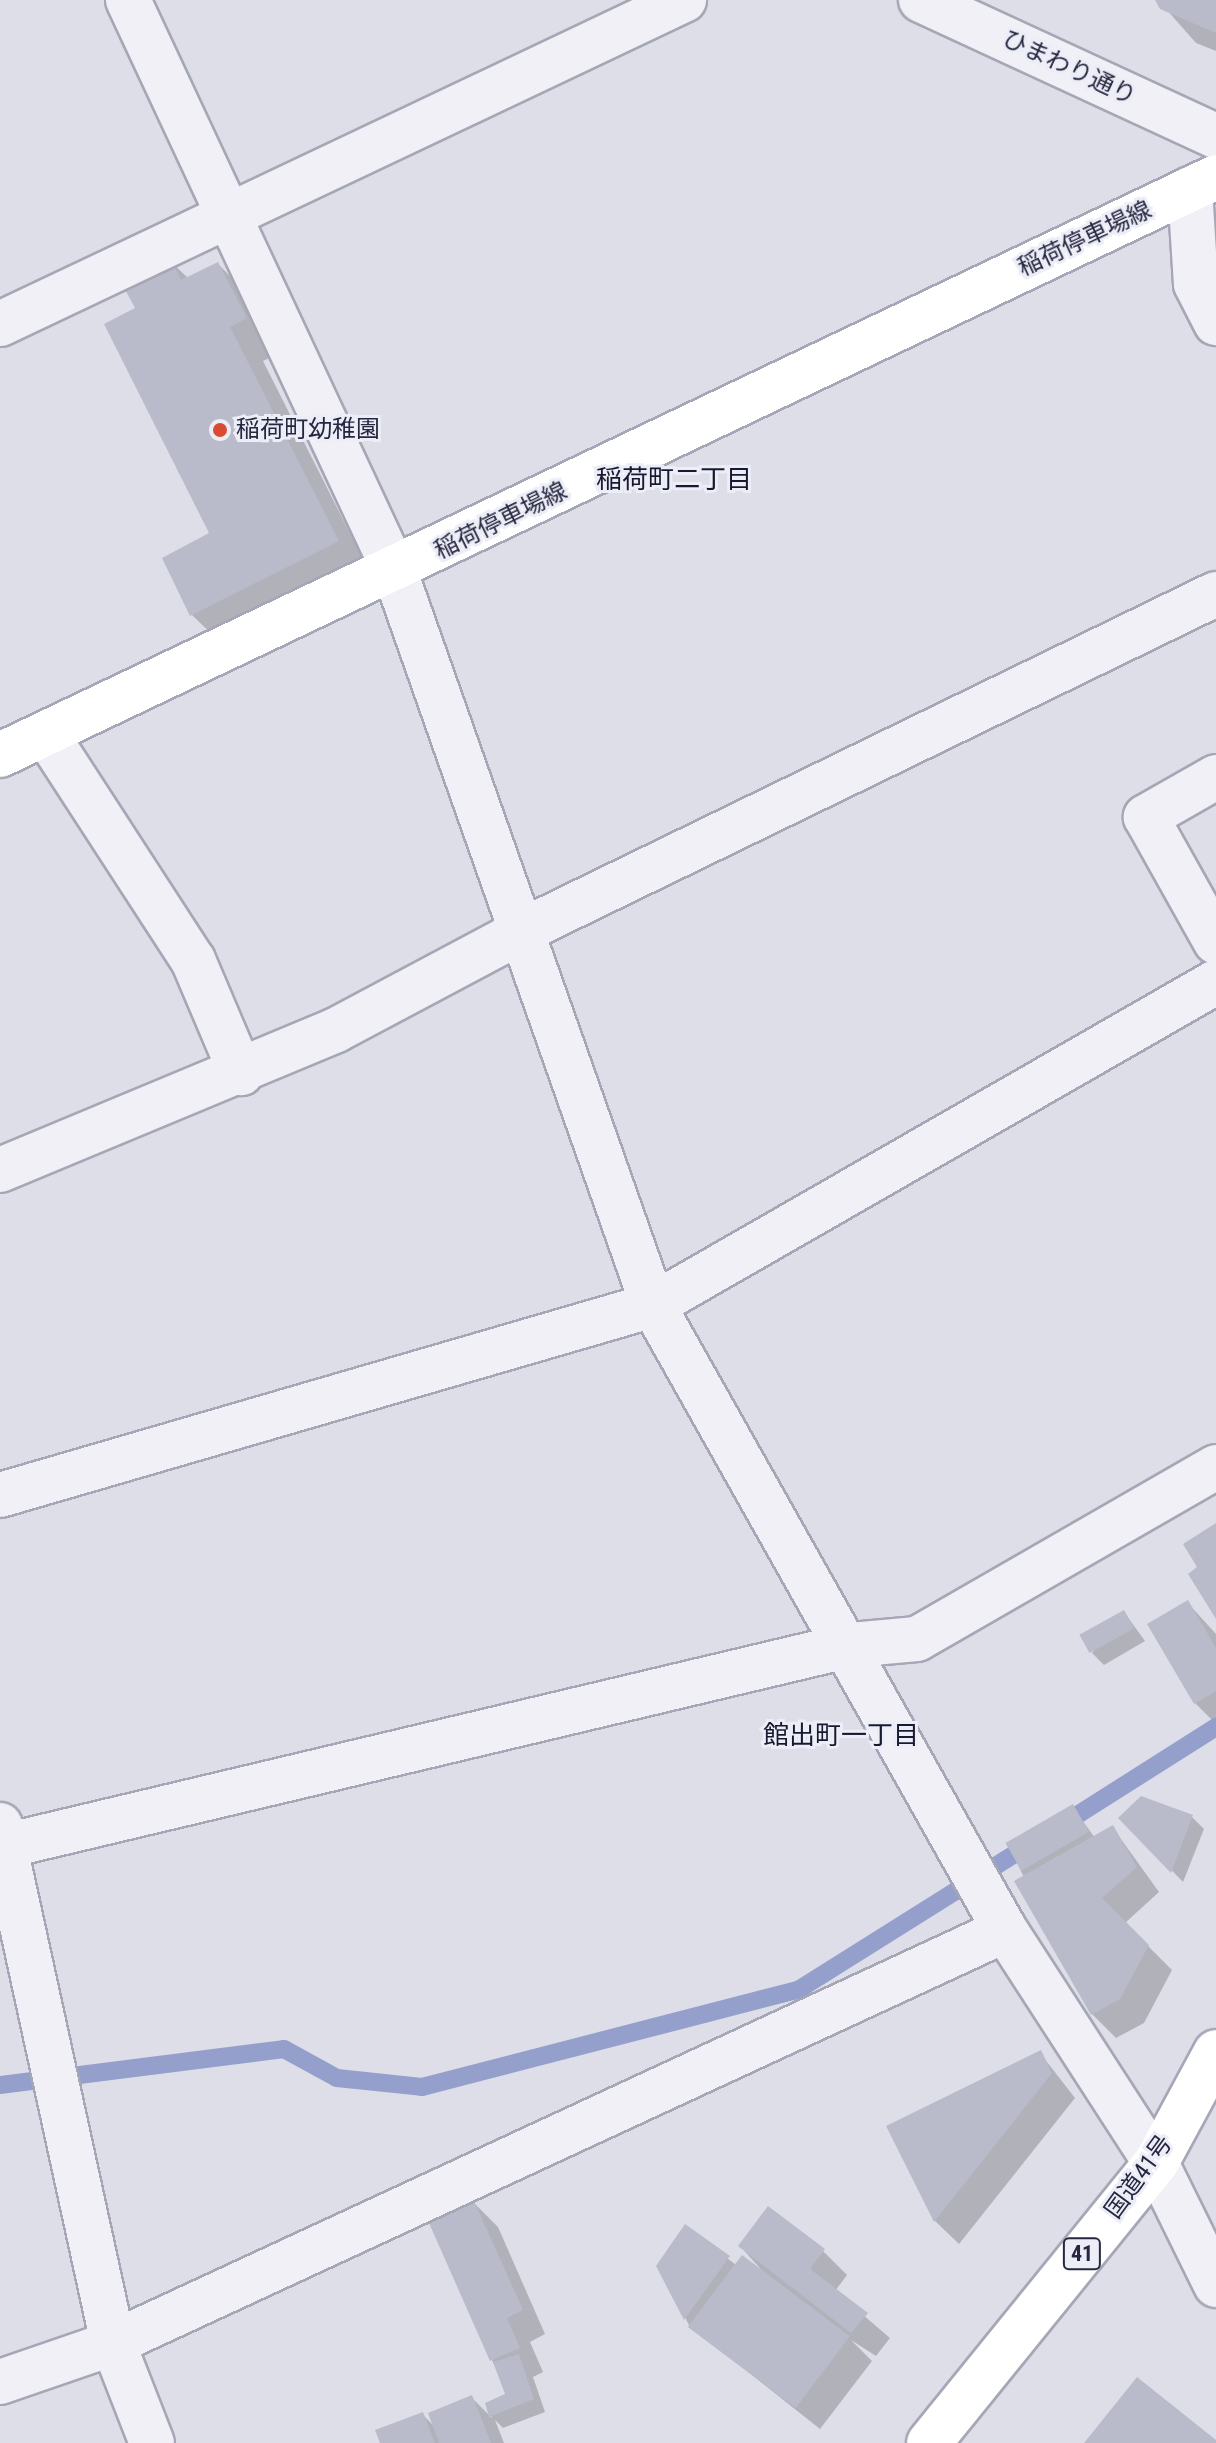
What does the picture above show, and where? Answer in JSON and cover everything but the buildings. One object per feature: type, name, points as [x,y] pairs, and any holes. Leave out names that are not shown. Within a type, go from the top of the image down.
[{"type":"main road","name":"稲荷停車場線","points":[[0,755],[395,572],[1203,183]]},
{"type":"main road","name":"国道41号","points":[[929,2443],[1156,2163],[1216,2052]]},
{"type":"street","points":[[128,0],[231,211],[395,572],[526,929],[653,1305],[851,1645],[1005,1930],[1156,2163],[1216,2285]]},
{"type":"street","points":[[0,324],[231,211],[684,0]]},
{"type":"street","name":"ひまわり通り","points":[[921,0],[1216,136]]},
{"type":"street","points":[[1203,183],[1196,284],[1216,323]]},
{"type":"street","points":[[0,1170],[241,1073],[526,929],[1216,594]]},
{"type":"street","points":[[46,734],[193,960],[241,1073]]},
{"type":"street","points":[[1216,777],[1146,817],[1216,942]]},
{"type":"street","points":[[0,1495],[653,1305],[1216,982]]},
{"type":"street","points":[[152,2443],[113,2343],[2,1836],[851,1645],[917,1639],[1216,1467]]},
{"type":"street","points":[[0,2382],[113,2343],[1005,1930]]},
{"type":"waterway","points":[[1060,1826],[1216,1727]]},
{"type":"waterway","points":[[0,2085],[284,2049],[337,2078],[422,2087],[798,1990],[1031,1844]]},
{"type":"place","name":"稲荷町幼稚園","points":[[220,430]]},
{"type":"district","name":"稲荷町二丁目","points":[[674,480]]},
{"type":"district","name":"館出町一丁目","points":[[841,1736]]}]
